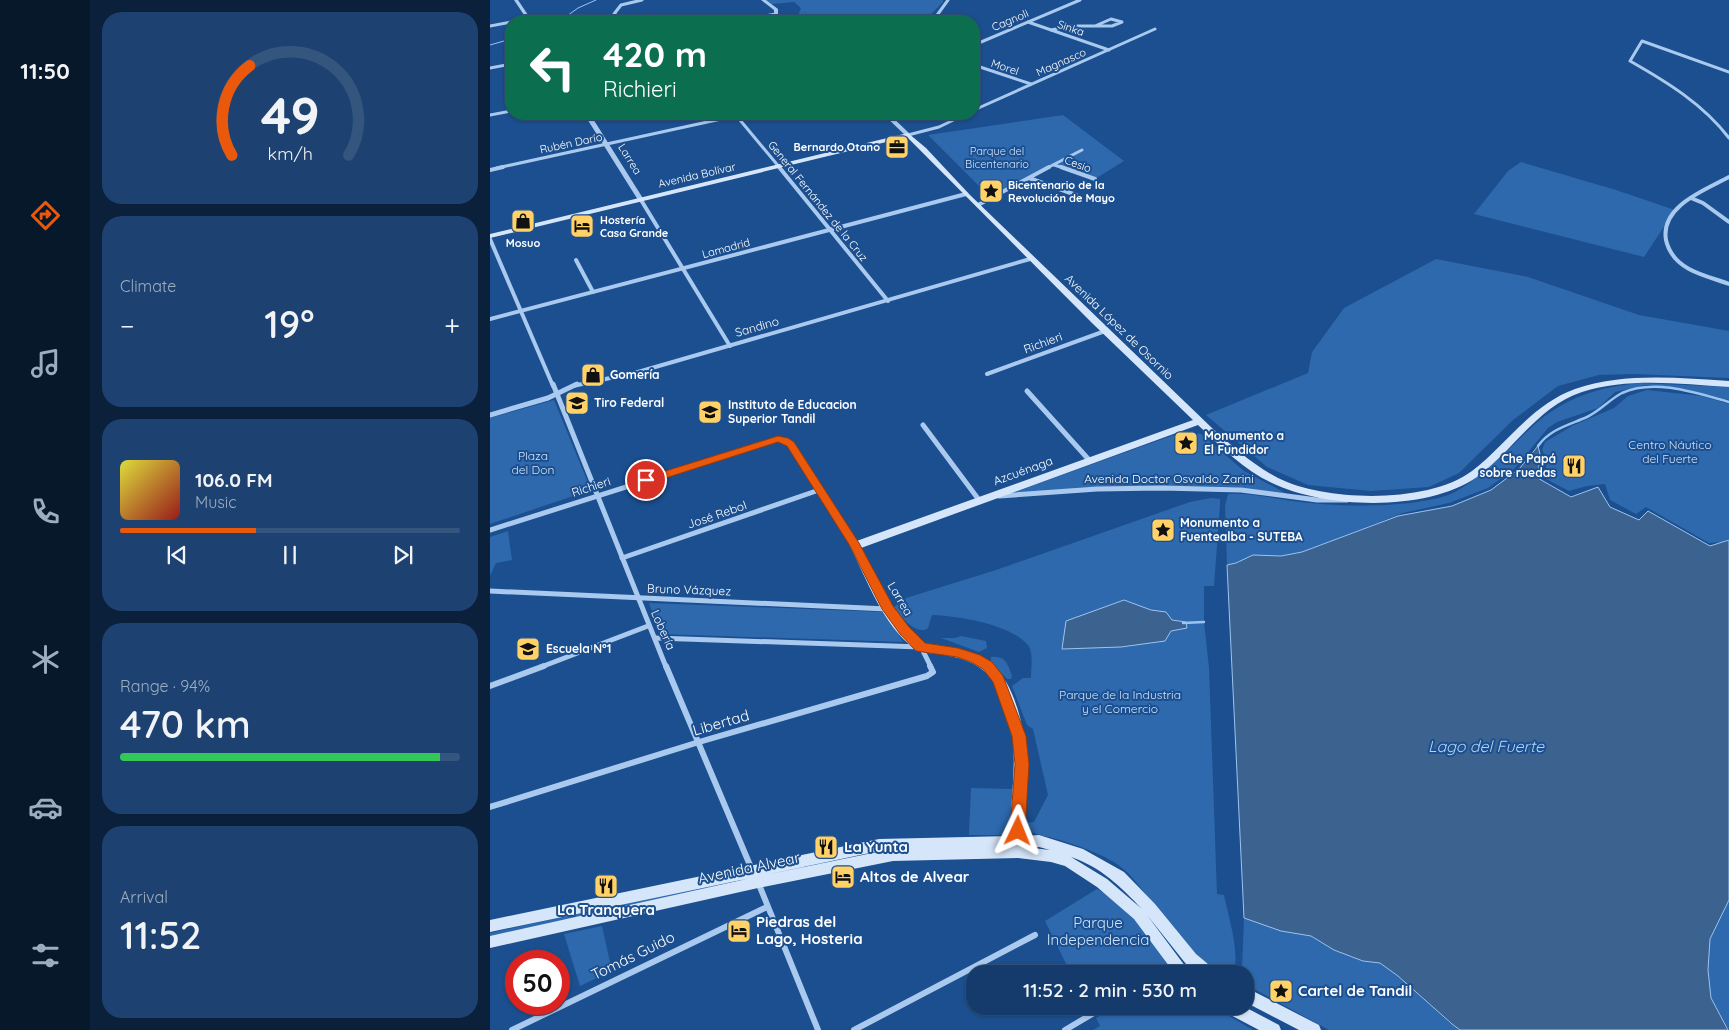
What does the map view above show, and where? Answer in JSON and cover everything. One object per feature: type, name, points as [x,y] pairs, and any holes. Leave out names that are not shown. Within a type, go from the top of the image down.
[{"type":"main road","name":"Avenida Bolívar","points":[[490,237],[908,135]]},
{"type":"main road","name":"Avenida López de Osornio","points":[[908,135],[1030,259],[1200,421],[1240,456],[1275,480],[1314,492],[1370,498]]},
{"type":"main road","name":"Avenida Doctor Osvaldo Zarini","points":[[1370,498],[1397,498],[1429,493],[1451,487],[1466,480],[1538,413],[1560,399],[1579,391],[1618,382],[1651,380],[1729,384]]},
{"type":"main road","name":"Azcuénaga","points":[[855,546],[1200,421]]},
{"type":"main road","name":"Larrea","points":[[855,546],[888,609],[904,631],[921,648]]},
{"type":"main road","points":[[921,648],[958,652],[976,659],[987,665],[999,680],[1019,736],[1022,764],[1017,825],[1018,846]]},
{"type":"main road","points":[[1018,846],[1039,841],[1066,848],[1101,864],[1119,876],[1150,908],[1191,960],[1197,965]]},
{"type":"main road","points":[[1018,846],[1068,862],[1102,883],[1139,915],[1177,965]]},
{"type":"main road","name":"Avenida Alvear","points":[[490,926],[755,876],[893,855],[1018,846]]},
{"type":"main road","name":"Avenida Alvear","points":[[490,942],[755,876]]},
{"type":"main road","points":[[1254,999],[1314,1030]]},
{"type":"main road","points":[[1245,1015],[1274,1030]]},
{"type":"street","points":[[516,0],[526,15]]},
{"type":"street","points":[[616,15],[614,14],[622,5],[642,0]]},
{"type":"street","points":[[764,0],[776,10],[776,14],[771,15]]},
{"type":"street","points":[[936,15],[948,0]]},
{"type":"street","name":"Cagnoli","points":[[980,42],[1080,0]]},
{"type":"street","points":[[1051,30],[1068,26],[1095,26],[1114,26],[1122,22],[1112,19],[1095,26]]},
{"type":"street","name":"Sinka","points":[[1028,22],[1109,50]]},
{"type":"street","points":[[490,26],[505,23]]},
{"type":"street","name":"Magnasco","points":[[980,107],[1155,30]]},
{"type":"street","points":[[1729,72],[1642,42],[1630,61],[1664,81],[1712,118],[1729,138]]},
{"type":"street","points":[[490,68],[505,65]]},
{"type":"street","name":"Morel","points":[[980,67],[1031,84]]},
{"type":"street","points":[[490,115],[505,111]]},
{"type":"street","name":"Larrea","points":[[591,120],[730,346]]},
{"type":"street","name":"Rubén Darío","points":[[490,170],[713,120]]},
{"type":"street","name":"General Fernández de la Cruz","points":[[739,120],[780,167],[888,301]]},
{"type":"street","name":"Avenida López de Osornio","points":[[892,120],[908,135]]},
{"type":"street","points":[[908,135],[939,127],[954,120]]},
{"type":"street","points":[[978,206],[1082,150]]},
{"type":"street","name":"Cesio","points":[[1054,165],[1095,179]]},
{"type":"street","points":[[1729,177],[1691,198],[1675,210],[1665,232],[1668,250],[1677,260],[1689,269],[1729,284]]},
{"type":"street","points":[[1029,178],[1076,195]]},
{"type":"street","name":"Lamadrid","points":[[490,319],[966,194]]},
{"type":"street","points":[[1691,198],[1704,203],[1729,222]]},
{"type":"street","name":"Lobería","points":[[490,237],[557,394],[648,626],[655,638],[699,742],[818,1030]]},
{"type":"street","name":"Sandino","points":[[490,415],[557,394],[574,385],[638,372],[1030,259]]},
{"type":"street","points":[[576,260],[592,292]]},
{"type":"street","name":"Richieri","points":[[987,374],[1105,331]]},
{"type":"street","points":[[1027,391],[1090,461]]},
{"type":"street","points":[[923,425],[979,500]]},
{"type":"street","name":"Richieri","points":[[490,530],[778,439],[784,440]]},
{"type":"street","name":"Larrea","points":[[784,440],[790,444],[855,546]]},
{"type":"street","name":"Avenida Doctor Osvaldo Zarini","points":[[991,496],[1098,489],[1227,489],[1330,502],[1370,498]]},
{"type":"street","name":"José Rebol","points":[[622,558],[819,490]]},
{"type":"street","name":"Bruno Vázquez","points":[[490,591],[888,609]]},
{"type":"street","points":[[490,686],[648,626]]},
{"type":"street","points":[[655,638],[921,648]]},
{"type":"street","name":"Libertad","points":[[490,807],[699,742],[927,676],[933,672],[921,648]]},
{"type":"street","name":"Tomás Guido","points":[[512,1030],[767,907]]},
{"type":"street","points":[[854,1030],[1035,935]]},
{"type":"street","points":[[1065,1030],[1090,1015]]},
{"type":"green space","points":[[766,0],[943,0],[930,15],[798,15],[801,8],[794,2],[772,4]]},
{"type":"green space","name":"Parque del Bicentenario","points":[[1063,115],[1124,161],[1095,179],[1054,165],[989,196],[928,135]]},
{"type":"green space","points":[[1521,162],[1616,190],[1675,210],[1644,257],[1474,214],[1508,171]]},
{"type":"green space","points":[[1436,259],[1528,277],[1639,315],[1729,331],[1729,378],[1634,374],[1599,375],[1558,386],[1513,420],[1459,473],[1429,487],[1371,491],[1308,485],[1267,467],[1206,415],[1308,373],[1312,352],[1344,308]]},
{"type":"green space","points":[[1640,383],[1729,387],[1729,400],[1684,389],[1646,385],[1615,392],[1598,408],[1557,422],[1548,428],[1515,468],[1488,488],[1449,503],[1403,513],[1302,552],[1281,556],[1253,555],[1227,565],[1225,506],[1228,494],[1253,495],[1329,505],[1394,504],[1434,499],[1461,489],[1495,462],[1541,419],[1564,404],[1600,390]]},
{"type":"green space","name":"Centro Náutico del Fuerte","points":[[1647,390],[1702,396],[1729,404],[1729,539],[1722,542],[1709,543],[1646,507],[1636,514],[1610,500],[1605,484],[1569,491],[1546,479],[1546,458],[1542,450],[1545,442],[1572,426],[1614,408],[1628,396]]},
{"type":"green space","name":"Plaza del Don","points":[[554,400],[591,490],[490,524],[490,418]]},
{"type":"green space","points":[[1185,431],[1201,434],[1244,471],[1289,495],[1236,487],[1137,486],[1075,488],[1065,491],[1009,494]]},
{"type":"green space","name":"Parque de la Industria y el Comercio","points":[[1211,498],[1220,499],[1214,586],[1204,586],[1204,622],[1209,668],[1217,894],[1224,895],[1235,946],[1235,965],[1210,965],[1205,962],[1176,933],[1128,873],[1114,862],[1087,849],[1037,834],[1025,828],[1023,823],[1034,822],[1048,795],[1033,729],[1027,725],[1012,686],[1023,678],[1031,678],[1031,655],[1027,644],[1019,637],[996,626],[955,617],[932,615],[928,628],[920,630],[907,623],[894,607],[906,598],[996,570],[1190,502]]},
{"type":"green space","points":[[508,531],[512,560],[496,563],[490,576],[490,537]]},
{"type":"green space","points":[[649,603],[885,612],[903,642],[660,634]]},
{"type":"green space","points":[[961,636],[986,641],[987,648],[979,652],[941,638]]},
{"type":"green space","points":[[991,657],[1000,657],[1005,661],[1012,676],[1011,679],[1007,679],[991,662]]},
{"type":"green space","points":[[971,788],[1012,789],[1013,822],[1010,832],[1003,835],[969,835]]},
{"type":"green space","points":[[726,881],[726,885],[490,937],[490,933]]},
{"type":"green space","name":"Parque Independencia","points":[[1097,889],[1110,897],[1132,916],[1169,965],[1067,965],[1045,921]]},
{"type":"green space","points":[[1729,900],[1729,1030],[1711,998],[1708,970],[1710,939]]},
{"type":"green space","points":[[1244,918],[1281,931],[1311,936],[1334,950],[1363,961],[1380,963],[1398,976],[1460,1030],[1329,1030],[1254,989],[1254,965],[1242,965]]},
{"type":"green space","points":[[602,926],[612,971],[580,986],[564,934]]},
{"type":"green space","points":[[1101,1015],[1227,1015],[1253,1030],[1093,1030],[1100,1026],[1096,1018]]},
{"type":"water","name":"Lago del Fuerte","points":[[1538,446],[1541,458],[1536,477],[1571,497],[1598,487],[1610,507],[1639,520],[1648,511],[1710,546],[1729,540],[1729,900],[1710,939],[1708,970],[1711,998],[1728,1030],[1460,1030],[1398,976],[1380,963],[1363,961],[1334,950],[1311,936],[1281,931],[1244,918],[1227,565],[1253,555],[1281,556],[1302,552],[1398,516],[1452,506],[1491,490],[1519,469]]},
{"type":"water","points":[[1124,600],[1151,610],[1166,612],[1172,620],[1186,622],[1187,628],[1171,631],[1165,641],[1121,647],[1062,649],[1066,621]]},
{"type":"waterway","points":[[568,15],[578,8],[596,0]]},
{"type":"waterway","points":[[490,45],[505,41]]},
{"type":"waterway","points":[[1538,446],[1554,431],[1587,417],[1622,393],[1634,389],[1648,387],[1676,388],[1729,402]]},
{"type":"waterway","points":[[1183,623],[1204,622]]},
{"type":"place","name":"Bernardo Otano","points":[[897,147]]},
{"type":"place","name":"Bicentenario de la Revolución de Mayo","points":[[991,191]]},
{"type":"place","name":"Mosuo","points":[[523,221]]},
{"type":"place","name":"Hostería Casa Grande","points":[[582,226]]},
{"type":"place","name":"Gomería","points":[[593,375]]},
{"type":"place","name":"Tiro Federal","points":[[577,403]]},
{"type":"place","name":"Instituto de Educacion Superior Tandil","points":[[710,412]]},
{"type":"place","name":"Monumento a El Fundidor","points":[[1186,443]]},
{"type":"place","name":"Che Papá sobre ruedas","points":[[1574,466]]},
{"type":"place","name":"Monumento a Fuentealba - SUTEBA","points":[[1163,530]]},
{"type":"place","name":"Escuela N°1","points":[[528,649]]},
{"type":"place","name":"La Yunta","points":[[826,847]]},
{"type":"place","name":"Altos de Alvear","points":[[843,877]]},
{"type":"place","name":"La Tranquera","points":[[606,886]]},
{"type":"place","name":"Piedras del Lago, Hosteria","points":[[739,931]]},
{"type":"place","name":"Cartel de Tandil","points":[[1281,991]]},
{"type":"route","points":[[646,480],[778,439],[790,444],[855,546],[888,609],[904,631],[921,648],[958,652],[976,659],[987,665],[999,680],[1019,736],[1022,764],[1018,831]]}]
